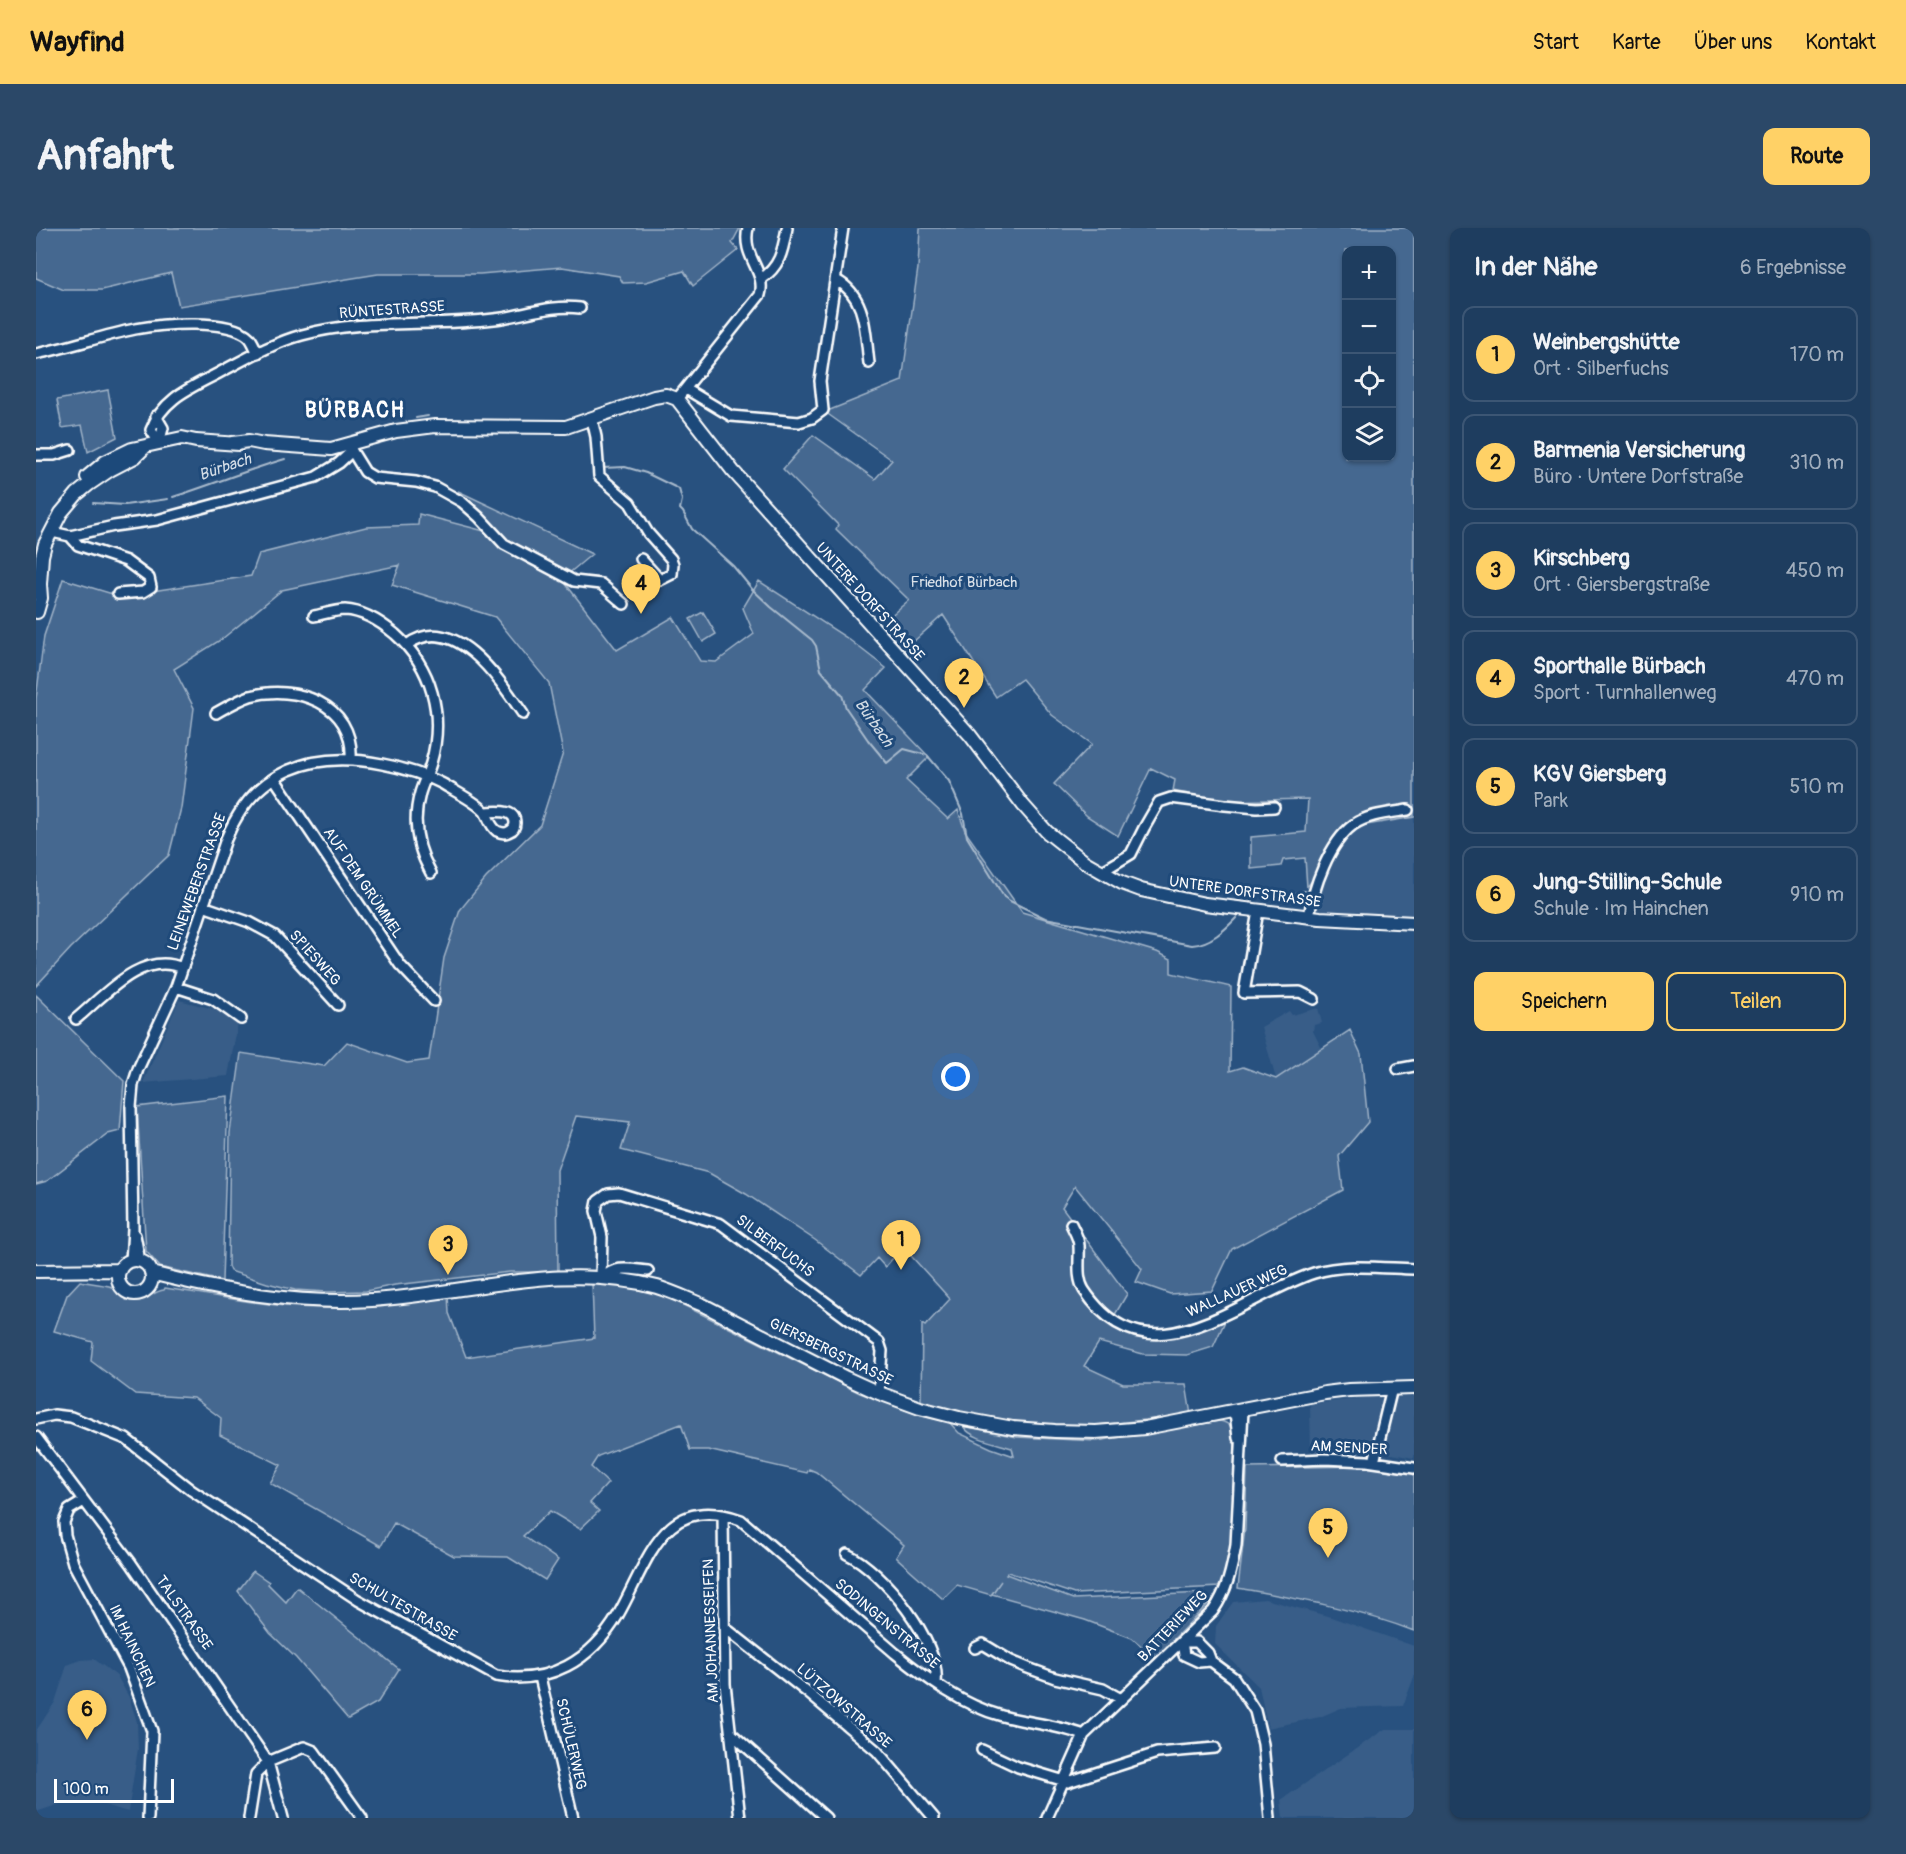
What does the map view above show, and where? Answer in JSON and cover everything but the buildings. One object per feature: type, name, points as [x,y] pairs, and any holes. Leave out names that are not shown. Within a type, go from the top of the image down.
[{"type":"street","points":[[36,619],[36,610],[41,598],[38,580],[49,556],[52,532],[61,513],[77,494],[81,481],[105,462],[132,449],[182,438],[233,443],[249,441],[315,449],[367,444],[435,426],[566,427],[654,397],[666,395],[677,399],[760,295],[761,279],[748,250],[746,239],[748,228]]},
{"type":"street","points":[[761,279],[772,271],[782,252],[787,228]]},
{"type":"street","points":[[686,389],[730,416],[799,422],[812,418],[823,410],[820,381],[843,228]]},
{"type":"street","points":[[836,280],[845,285],[861,307],[869,363]]},
{"type":"street","name":"RÜNTESTRASSE","points":[[164,442],[151,430],[156,416],[181,392],[258,353],[301,335],[348,326],[493,320],[559,307],[580,308]]},
{"type":"street","points":[[36,354],[137,329],[202,325],[221,326],[243,333],[250,338],[258,353]]},
{"type":"street","name":"UNTERE DORFSTRASSE","points":[[677,399],[733,471],[970,735],[1023,805],[1047,832],[1070,851],[1122,883],[1157,895],[1204,904],[1309,917],[1414,923]]},
{"type":"street","points":[[592,419],[599,476],[630,503],[648,533],[671,559],[672,574],[660,580],[641,560]]},
{"type":"street","points":[[52,532],[70,536],[114,526],[157,520],[316,477],[339,463],[351,446]]},
{"type":"street","points":[[351,446],[364,472],[375,478],[416,482],[435,487],[462,502],[504,544],[574,581],[601,584],[624,604]]},
{"type":"street","points":[[36,455],[54,455],[70,450]]},
{"type":"street","points":[[70,536],[78,545],[126,561],[148,578],[151,587],[143,592],[118,594]]},
{"type":"street","points":[[314,616],[344,610],[352,611],[387,628],[417,657],[429,682],[437,718],[436,742],[420,793],[416,820],[418,843],[431,873]]},
{"type":"street","points":[[407,645],[417,638],[435,635],[466,648],[483,661],[502,683],[523,714]]},
{"type":"street","points":[[216,713],[249,697],[282,693],[306,697],[335,713],[344,724],[352,747],[351,759]]},
{"type":"street","name":"LEINEWEBERSTRASSE","points":[[136,1261],[130,1107],[134,1085],[138,1069],[176,987],[233,820],[261,786],[302,764],[327,759],[351,759],[397,767],[427,776],[485,812]]},
{"type":"street","name":"AUF DEM GRÜMMEL","points":[[274,778],[400,965],[434,1001]]},
{"type":"street","points":[[1101,872],[1131,854],[1160,802],[1171,798],[1244,807],[1274,807]]},
{"type":"street","points":[[1309,917],[1313,892],[1322,871],[1341,839],[1354,825],[1374,816],[1408,810]]},
{"type":"street","name":"SPIESWEG","points":[[202,906],[249,922],[275,936],[338,1005]]},
{"type":"street","points":[[1258,911],[1244,993],[1300,992],[1314,999]]},
{"type":"street","points":[[76,1019],[118,984],[145,967],[172,963],[182,968]]},
{"type":"street","points":[[176,987],[213,999],[241,1019]]},
{"type":"street","points":[[1398,1070],[1414,1066]]},
{"type":"street","name":"SILBERFUCHS","points":[[601,1279],[602,1237],[596,1211],[598,1201],[608,1194],[619,1193],[721,1224],[879,1342],[882,1351],[879,1393]]},
{"type":"street","name":"WALLAUER WEG","points":[[1071,1224],[1078,1240],[1080,1281],[1084,1290],[1114,1323],[1144,1334],[1168,1333],[1194,1328],[1303,1277],[1329,1269],[1414,1269]]},
{"type":"street","points":[[136,1261],[145,1264],[151,1277],[145,1291],[134,1294],[124,1290],[119,1276],[122,1266],[136,1261]]},
{"type":"street","name":"GIERSBERGSTRASSE","points":[[601,1279],[609,1271],[616,1269],[648,1271]]},
{"type":"street","points":[[36,1271],[75,1271],[119,1276]]},
{"type":"street","name":"GIERSBERGSTRASSE","points":[[151,1277],[277,1297],[335,1302],[408,1297],[532,1280],[601,1279],[649,1285],[681,1296],[879,1393],[920,1408],[1004,1426],[1055,1431],[1096,1432],[1145,1428],[1303,1398],[1327,1400],[1363,1389],[1414,1389]]},
{"type":"street","points":[[1374,1462],[1392,1388]]},
{"type":"street","name":"BATTERIEWEG","points":[[1047,1818],[1084,1735],[1213,1611],[1229,1580],[1236,1545],[1240,1464],[1239,1411]]},
{"type":"street","name":"SCHULTESTRASSE","points":[[36,1419],[54,1415],[71,1417],[126,1439],[191,1490],[358,1600],[496,1676],[514,1679],[540,1677],[570,1665],[581,1657],[606,1632],[618,1615],[650,1552],[669,1530],[697,1512],[723,1515]]},
{"type":"street","name":"TALSTRASSE","points":[[36,1437],[131,1563],[268,1762],[283,1818]]},
{"type":"street","name":"AM SENDER","points":[[1282,1461],[1374,1462],[1414,1468]]},
{"type":"street","name":"IM HAINCHEN","points":[[84,1501],[69,1510],[64,1521],[65,1536],[73,1563],[129,1668],[152,1731],[148,1818]]},
{"type":"street","name":"AM JOHANNESSEIFEN","points":[[723,1515],[725,1684],[740,1818]]},
{"type":"street","name":"SODINGENSTRASSE","points":[[723,1515],[741,1520],[895,1653],[957,1697],[1002,1716],[1066,1728],[1084,1735]]},
{"type":"street","points":[[847,1554],[856,1558],[876,1576],[916,1621],[934,1662],[936,1683]]},
{"type":"street","name":"LÜTZOWSTRASSE","points":[[724,1627],[877,1751],[934,1818]]},
{"type":"street","points":[[1211,1662],[1208,1653],[1197,1642],[1182,1642],[1184,1655],[1199,1662],[1211,1662],[1234,1678],[1255,1711],[1263,1744],[1270,1818]]},
{"type":"street","points":[[975,1648],[983,1644],[1011,1661],[1028,1668],[1055,1678],[1103,1689],[1121,1698]]},
{"type":"street","name":"SCHÜLERWEG","points":[[540,1677],[573,1818]]},
{"type":"street","points":[[732,1734],[826,1818]]},
{"type":"street","points":[[249,1818],[256,1773],[268,1762],[304,1747],[314,1751],[362,1818]]},
{"type":"street","points":[[982,1750],[1018,1767],[1068,1782],[1157,1753],[1215,1748]]},
{"type":"shaded area","points":[[1414,817],[1414,916],[1315,910],[1323,871],[1354,827]]},
{"type":"shaded area","points":[[179,1000],[225,1012],[238,1023],[228,1076],[143,1083]]},
{"type":"shaded area","points":[[1318,1008],[1322,1023],[1314,1025],[1313,1031],[1322,1049],[1276,1079],[1261,1027],[1289,1011],[1292,1015]]},
{"type":"shaded area","points":[[1388,1395],[1373,1455],[1311,1455],[1310,1404]]},
{"type":"shaded area","points":[[1394,1396],[1414,1397],[1414,1458],[1381,1452]]},
{"type":"shaded area","points":[[1265,1599],[1331,1617],[1414,1646],[1414,1677],[1403,1706],[1341,1708],[1320,1717],[1268,1728],[1259,1687],[1215,1644],[1216,1626],[1233,1602]]},
{"type":"shaded area","points":[[94,1659],[117,1676],[129,1697],[137,1722],[138,1749],[128,1812],[97,1803],[60,1804],[36,1812],[36,1731],[55,1702],[67,1665],[81,1660]]},
{"type":"shaded area","points":[[1385,1729],[1414,1729],[1414,1818],[1283,1818],[1281,1800]]},
{"type":"green space","points":[[36,228],[740,228],[732,243],[738,250],[693,286],[684,271],[646,282],[623,283],[619,276],[562,267],[480,274],[378,274],[179,306],[171,273],[102,290],[64,290],[36,278]]},
{"type":"green space","name":"Friedhof Bürbach","points":[[920,228],[1414,228],[1414,817],[1354,827],[1307,887],[1305,858],[1283,860],[1281,866],[1251,869],[1251,837],[1306,832],[1308,799],[1223,801],[1173,791],[1175,780],[1151,768],[1118,836],[1087,816],[1054,784],[1092,744],[1052,715],[1022,679],[996,697],[943,615],[903,651],[881,624],[909,600],[836,529],[838,525],[783,469],[813,435],[875,479],[892,460],[825,412],[902,381],[918,268]]},
{"type":"green space","points":[[108,390],[117,437],[88,452],[82,425],[62,428],[57,400]]},
{"type":"green space","points":[[458,491],[592,554],[562,579],[617,650],[673,617],[700,661],[716,662],[754,634],[743,608],[759,581],[847,638],[886,668],[865,690],[929,757],[906,780],[948,819],[958,810],[965,831],[1022,912],[1157,952],[1171,959],[1171,973],[1231,987],[1230,1071],[1243,1067],[1276,1079],[1350,1030],[1361,1054],[1368,1122],[1339,1156],[1343,1190],[1232,1249],[1212,1291],[1170,1294],[1136,1282],[1142,1269],[1075,1186],[1062,1207],[1127,1294],[1113,1318],[1138,1331],[1226,1319],[1213,1347],[1187,1355],[1143,1354],[1099,1342],[1084,1366],[1123,1384],[1186,1384],[1191,1415],[1088,1426],[1028,1424],[978,1418],[921,1404],[922,1324],[925,1326],[950,1299],[903,1247],[885,1267],[877,1258],[861,1275],[815,1240],[746,1194],[709,1173],[621,1150],[630,1122],[576,1116],[557,1170],[558,1272],[510,1272],[395,1285],[366,1291],[327,1292],[295,1290],[230,1271],[228,1266],[230,1133],[241,1053],[324,1066],[347,1042],[407,1063],[429,1060],[444,958],[460,910],[486,878],[540,825],[563,753],[549,683],[495,617],[392,585],[400,565],[282,590],[222,639],[174,669],[194,708],[181,808],[169,855],[71,948],[36,986],[36,699],[44,636],[63,579],[119,596],[251,576],[259,554],[366,527],[418,525],[419,514],[488,532]]},
{"type":"green space","points":[[703,612],[716,634],[703,642],[690,619]]},
{"type":"green space","points":[[36,995],[124,1081],[120,1131],[108,1134],[47,1181],[36,1184]]},
{"type":"green space","points":[[228,1096],[222,1281],[160,1267],[146,1251],[137,1107]]},
{"type":"green space","points":[[80,1281],[109,1286],[131,1301],[144,1299],[165,1288],[313,1308],[362,1307],[448,1294],[449,1313],[466,1357],[594,1338],[592,1283],[655,1291],[860,1393],[922,1416],[949,1422],[959,1433],[1014,1456],[1012,1448],[978,1437],[963,1426],[1017,1437],[1097,1441],[1222,1421],[1232,1428],[1235,1449],[1234,1522],[1229,1562],[1220,1587],[1074,1594],[1008,1572],[1006,1574],[1073,1599],[1204,1593],[1209,1603],[1155,1658],[1132,1638],[1085,1620],[992,1594],[1001,1581],[991,1595],[957,1585],[943,1599],[896,1557],[904,1545],[816,1472],[809,1469],[807,1473],[708,1450],[690,1450],[681,1424],[598,1456],[591,1467],[608,1483],[590,1503],[599,1511],[580,1529],[550,1511],[523,1536],[558,1560],[545,1580],[508,1557],[454,1556],[394,1523],[381,1546],[270,1483],[281,1465],[220,1435],[221,1418],[194,1398],[135,1394],[91,1361],[93,1342],[54,1331],[67,1295]]},
{"type":"green space","points":[[1360,1466],[1414,1473],[1414,1631],[1349,1611],[1238,1588],[1245,1528],[1247,1468]]},
{"type":"green space","points":[[253,1571],[269,1582],[268,1584],[286,1602],[297,1587],[399,1669],[378,1702],[348,1719],[296,1658],[270,1633],[238,1591]]},
{"type":"waterway","name":"Bürbach","points":[[416,418],[428,416]]},
{"type":"waterway","name":"Bürbach","points":[[600,437],[601,448]]},
{"type":"waterway","name":"Bürbach","points":[[173,497],[285,459]]},
{"type":"waterway","name":"Bürbach","points":[[601,466],[602,468],[625,467],[646,473],[679,489],[682,500],[680,509],[692,529],[733,566],[771,607],[812,640],[816,646],[821,670],[842,695],[846,708],[887,763],[904,749],[927,755],[949,781],[963,814],[967,837],[1004,897],[1045,918],[1192,945],[1211,939],[1237,917]]},
{"type":"waterway","name":"Bürbach","points":[[93,503],[125,505],[168,499]]},
{"type":"waterway","name":"Bürbach","points":[[1295,893],[1305,891]]},
{"type":"waterway","name":"Bürbach","points":[[1249,903],[1253,901]]},
{"type":"place","name":"Sporthalle Bürbach","points":[[641,614]]},
{"type":"place","name":"Barmenia Versicherung","points":[[964,708]]},
{"type":"place","name":"Weinbergshütte","points":[[901,1270]]},
{"type":"place","name":"Kirschberg","points":[[448,1275]]},
{"type":"place","name":"KGV Giersberg","points":[[1328,1558]]},
{"type":"place","name":"Jung-Stilling-Schule","points":[[87,1740]]},
{"type":"district","name":"BÜRBACH","points":[[355,410]]}]
